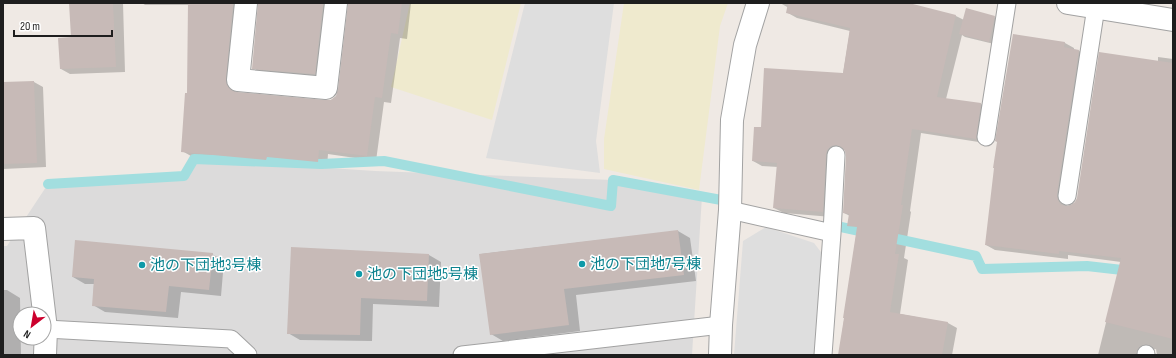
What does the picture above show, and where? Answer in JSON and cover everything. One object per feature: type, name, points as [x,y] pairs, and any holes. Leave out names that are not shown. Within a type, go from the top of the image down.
[{"type":"street","points":[[246,3],[238,80],[326,88],[336,3]]},
{"type":"street","points":[[720,355],[730,210],[732,120],[746,45],[758,3]]},
{"type":"street","points":[[1068,3],[1173,20]]},
{"type":"street","points":[[3,229],[34,228],[43,306]]},
{"type":"lane","points":[[986,137],[1007,3]]},
{"type":"lane","points":[[1066,196],[1096,8]]},
{"type":"lane","points":[[823,355],[836,156]]},
{"type":"lane","points":[[730,210],[832,232]]},
{"type":"lane","points":[[462,355],[721,325]]},
{"type":"lane","points":[[52,329],[231,339],[248,355]]},
{"type":"shaded area","points":[[410,3],[521,3],[492,120],[391,87]]},
{"type":"shaded area","points":[[525,3],[614,3],[596,141],[600,173],[486,158]]},
{"type":"shaded area","points":[[624,3],[728,3],[720,26],[699,190],[604,169],[604,139]]},
{"type":"shaded area","points":[[194,159],[375,171],[613,180],[702,196],[692,355],[3,355],[3,246],[7,246],[48,184],[184,176]]},
{"type":"shaded area","points":[[766,227],[814,243],[824,256],[815,355],[734,355],[743,241]]},
{"type":"building","points":[[69,3],[113,3],[116,67],[60,69],[58,38],[71,37]]},
{"type":"building","points":[[188,3],[233,3],[226,79],[227,85],[231,90],[237,92],[331,100],[336,96],[338,89],[348,3],[402,3],[398,34],[391,33],[382,98],[375,97],[367,156],[319,150],[318,162],[267,157],[266,160],[181,152],[185,93],[187,93]]},
{"type":"building","points":[[258,3],[323,3],[315,74],[252,69]]},
{"type":"building","points":[[788,3],[909,3],[956,15],[937,97],[981,103],[976,139],[912,129],[901,205],[903,205],[895,254],[899,254],[890,312],[948,322],[942,355],[838,355],[857,227],[847,226],[849,214],[843,213],[845,151],[842,147],[836,145],[831,146],[827,150],[823,212],[773,208],[777,163],[752,161],[754,127],[761,127],[764,68],[843,73],[850,28],[786,13]]},
{"type":"building","points":[[966,8],[995,16],[989,42],[959,34]]},
{"type":"building","points":[[1013,34],[1065,42],[1064,47],[1079,50],[1057,194],[1060,204],[1065,206],[1071,205],[1077,198],[1099,52],[1173,63],[1173,197],[1170,227],[1173,227],[1173,339],[1105,322],[1121,258],[1059,251],[1059,254],[985,245],[997,142],[995,141]]},
{"type":"building","points":[[34,81],[37,163],[3,164],[3,82]]},
{"type":"building","name":"池の下団地7号棟","points":[[678,230],[684,275],[564,289],[569,325],[490,335],[479,254]]},
{"type":"building","name":"池の下団地3号棟","points":[[75,240],[213,253],[209,290],[169,286],[166,312],[92,306],[94,279],[72,277]]},
{"type":"building","name":"池の下団地5号棟","points":[[291,247],[429,254],[427,301],[361,298],[360,335],[287,334]]},
{"type":"waterway","points":[[48,184],[184,176],[194,159],[321,164],[384,161],[611,206],[613,180],[732,202]]},
{"type":"waterway","points":[[827,224],[976,256],[982,269],[1087,266],[1131,271]]},
{"type":"place","name":"池の下団地7号棟","points":[[582,264]]},
{"type":"place","name":"池の下団地3号棟","points":[[142,265]]},
{"type":"place","name":"池の下団地5号棟","points":[[359,274]]}]
